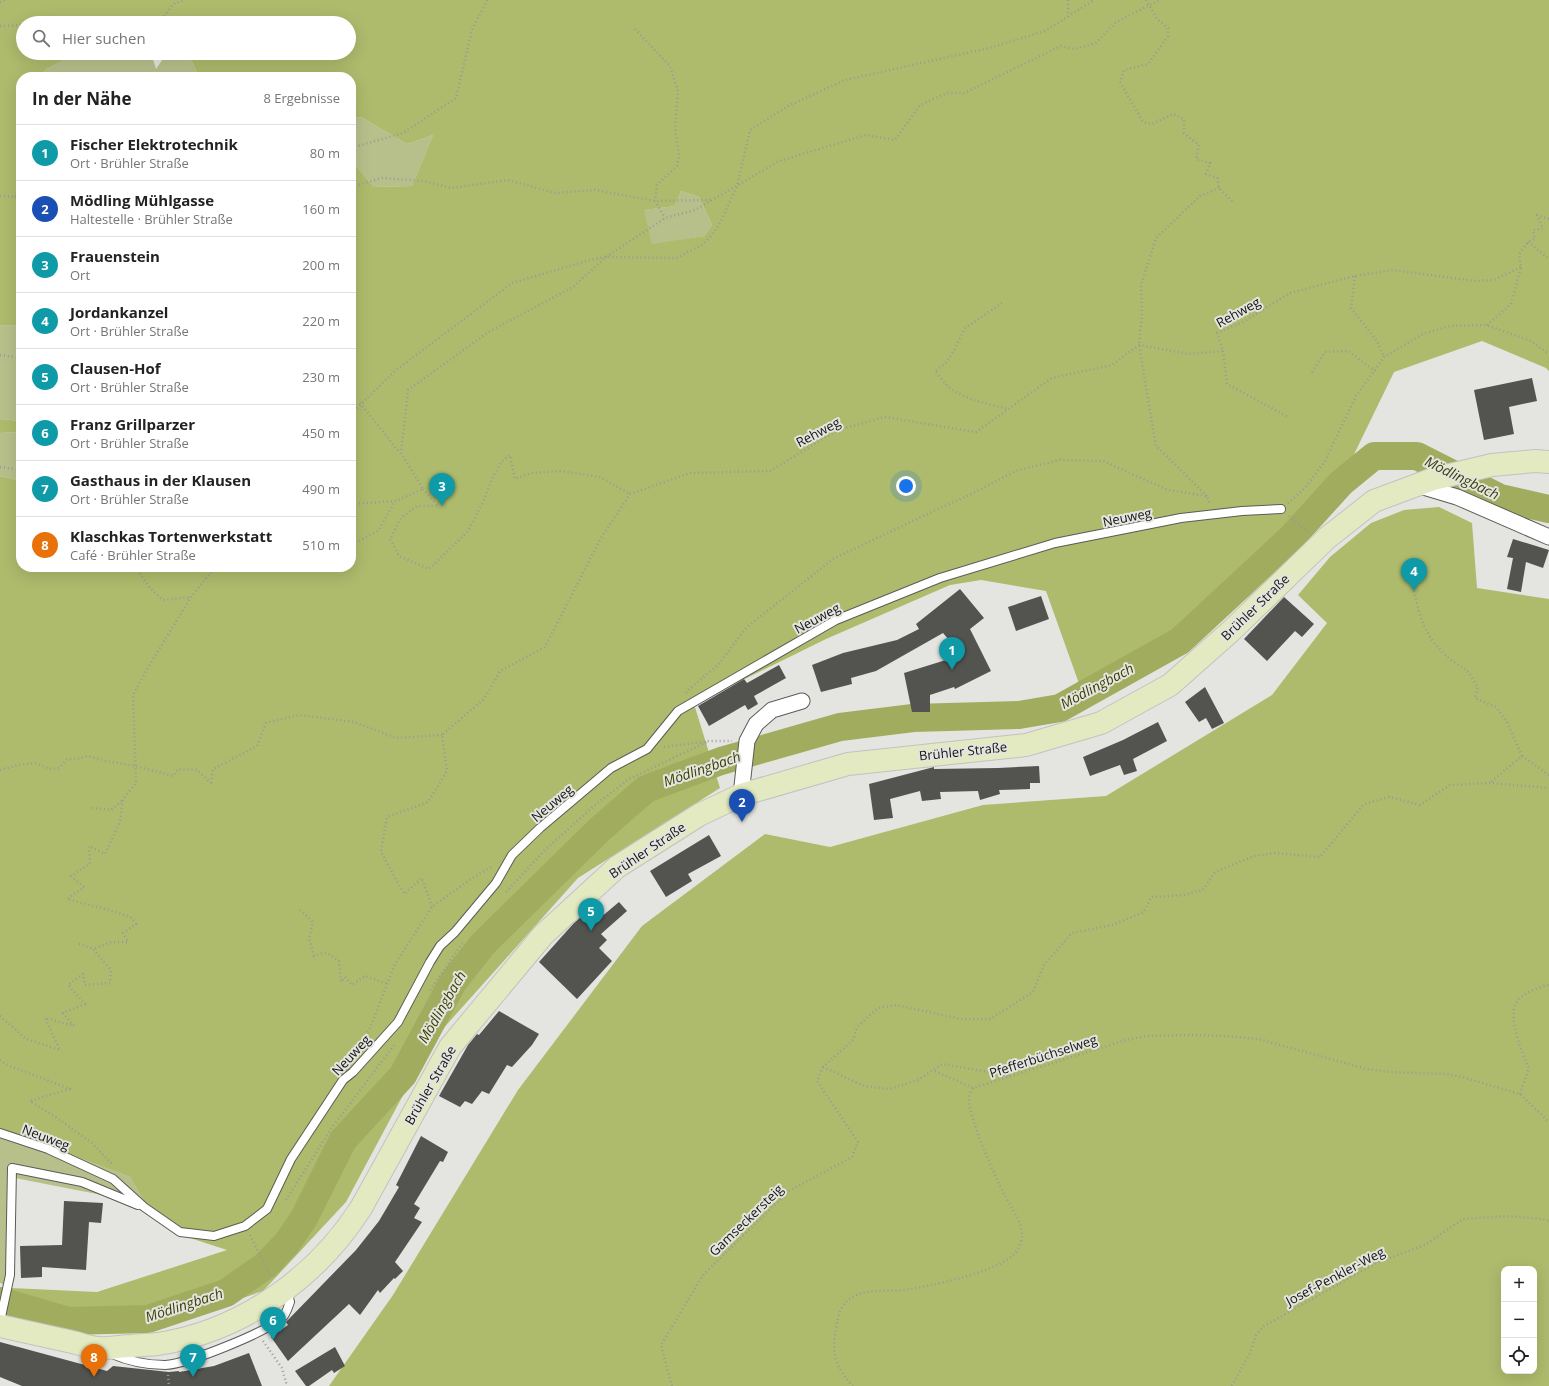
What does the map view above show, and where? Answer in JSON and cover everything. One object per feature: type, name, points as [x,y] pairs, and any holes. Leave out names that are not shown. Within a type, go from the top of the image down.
[{"type":"main road","name":"Brühler Straße","points":[[0,1322],[98,1348],[158,1344],[192,1336],[220,1326],[251,1312],[280,1287],[325,1254],[348,1228],[450,1047],[543,935],[617,867],[699,815],[741,795],[848,764],[1026,745],[1101,723],[1170,685],[1231,631],[1327,538],[1374,501],[1425,482],[1492,465],[1535,461],[1549,462]]},
{"type":"street","points":[[1425,482],[1494,514],[1549,537]]},
{"type":"street","points":[[741,795],[747,742],[756,724],[772,710],[802,701]]},
{"type":"lane","name":"Neuweg","points":[[0,1133],[48,1149],[113,1179],[144,1207],[180,1232],[214,1236],[245,1226],[267,1209],[292,1159],[343,1080],[353,1072],[398,1022],[410,997],[437,951],[496,883],[512,855],[540,828],[611,768],[647,749],[678,711],[836,620],[940,578],[1055,543],[1181,518],[1242,511],[1281,509]]},
{"type":"lane","points":[[0,1322],[10,1275],[12,1168],[82,1182],[144,1207]]},
{"type":"lane","points":[[98,1348],[125,1359],[167,1365],[200,1356],[257,1332],[283,1318],[290,1302],[280,1287]]},
{"type":"path","points":[[0,2],[5,0]]},
{"type":"path","points":[[165,16],[173,4],[184,0]]},
{"type":"path","points":[[356,147],[403,133],[456,98],[472,30],[487,0]]},
{"type":"path","points":[[1068,0],[1068,17]]},
{"type":"path","points":[[356,408],[396,370],[512,283],[590,260],[606,257],[676,258],[702,245],[712,236],[720,223],[737,186],[750,130],[788,106],[845,80],[989,48],[1045,31],[1094,0]]},
{"type":"path","points":[[1146,0],[1157,19],[1168,28],[1168,36],[1148,64],[1124,70],[1120,82],[1142,122],[1152,124],[1173,114],[1184,119],[1184,133],[1199,145],[1196,159],[1210,163],[1206,174],[1217,178],[1218,188],[1233,202]]},
{"type":"path","points":[[400,453],[408,390],[490,331],[573,287],[606,257],[665,218],[695,210],[779,161],[866,135],[895,140],[920,105],[947,93],[964,93],[1061,46],[1074,49],[1096,43],[1116,22],[1160,0]]},
{"type":"path","points":[[0,26],[16,25]]},
{"type":"path","points":[[635,29],[670,66],[678,92],[675,128],[679,156],[676,166],[657,185],[655,201],[665,218]]},
{"type":"path","points":[[356,186],[382,178],[423,181],[451,188],[508,180],[555,193],[595,190],[655,201],[714,200]]},
{"type":"path","points":[[1212,515],[1207,496],[1156,446],[1139,345],[1142,315],[1141,285],[1156,238],[1200,196],[1218,188]]},
{"type":"path","points":[[0,196],[15,197]]},
{"type":"path","points":[[1486,325],[1511,304],[1521,267],[1519,254],[1528,242],[1535,239],[1533,230],[1544,229],[1537,215],[1549,219]]},
{"type":"path","points":[[1528,242],[1549,259]]},
{"type":"path","name":"Rehweg","points":[[1223,351],[1217,333],[1243,322],[1290,293],[1355,276],[1393,270],[1475,281],[1494,280],[1521,267]]},
{"type":"path","points":[[1355,276],[1351,308],[1377,340],[1384,357]]},
{"type":"path","points":[[1002,303],[964,329],[947,362],[935,371],[949,387],[959,393],[982,403],[1009,409]]},
{"type":"path","points":[[1281,509],[1305,488],[1325,461],[1356,396],[1384,357],[1422,334],[1450,326],[1486,325],[1530,341],[1549,354]]},
{"type":"path","points":[[1139,345],[1189,354],[1223,351],[1227,384],[1288,417]]},
{"type":"path","name":"Rehweg","points":[[630,494],[690,473],[770,471],[838,430],[885,417],[976,432],[1052,378],[1112,365],[1139,345]]},
{"type":"path","points":[[1312,372],[1325,352],[1348,351],[1375,370]]},
{"type":"path","points":[[0,355],[16,357]]},
{"type":"path","points":[[0,770],[18,765],[34,763],[50,769],[59,768],[67,759],[77,759],[88,756],[173,776],[178,769],[197,770],[211,783],[213,769],[256,746],[266,723],[299,715],[354,722],[396,738],[442,735],[484,700],[500,671],[545,647],[601,538],[630,494],[600,477],[561,471],[531,473],[515,478],[510,455],[502,461],[493,477],[483,502],[468,531],[429,569],[399,556],[390,539],[401,518],[418,506],[438,506],[423,489],[400,453],[360,403]]},
{"type":"path","points":[[678,711],[688,690],[718,665],[747,627],[833,559],[967,496],[1018,470],[1060,460],[1103,461],[1168,490],[1207,496]]},
{"type":"path","points":[[0,467],[16,469]]},
{"type":"path","points":[[356,504],[396,501],[423,489]]},
{"type":"path","points":[[356,541],[359,541],[379,530],[396,501]]},
{"type":"path","points":[[1294,520],[1313,535]]},
{"type":"path","points":[[139,572],[150,588],[163,600],[191,597]]},
{"type":"path","points":[[92,808],[111,810],[136,784],[133,695],[191,597],[211,572]]},
{"type":"path","points":[[1414,592],[1418,611],[1426,632],[1435,644],[1450,659],[1467,670],[1478,688],[1475,698],[1496,707],[1507,722],[1522,756],[1549,775]]},
{"type":"path","points":[[432,907],[422,878],[404,894],[381,852],[387,817],[428,802],[447,772],[442,735]]},
{"type":"path","points":[[647,749],[709,741],[747,742]]},
{"type":"path","points":[[501,897],[545,850],[594,806],[629,779],[709,741]]},
{"type":"path","points":[[1490,783],[1522,756]]},
{"type":"path","points":[[1012,1076],[942,1064],[934,1071],[918,1080],[889,1089],[864,1086],[823,1067],[853,1040],[857,1027],[878,1008],[896,1005],[961,1019],[990,1019],[1033,992],[1044,965],[1072,933],[1112,925],[1144,912],[1151,897],[1183,895],[1203,890],[1215,872],[1254,856],[1275,853],[1320,857],[1364,804],[1389,797],[1420,805],[1450,784],[1490,783],[1549,788]]},
{"type":"path","points":[[93,949],[111,942],[128,942],[123,933],[136,924],[132,918],[116,912],[66,899],[84,887],[71,876],[90,864],[89,846],[105,854],[120,822],[123,799]]},
{"type":"path","points":[[355,1052],[370,1028],[396,964],[432,907],[472,878],[512,855]]},
{"type":"path","points":[[300,910],[313,922],[310,938],[314,956],[326,952],[339,961],[341,982],[345,977],[352,985],[364,976],[388,984]]},
{"type":"path","points":[[427,996],[468,936]]},
{"type":"path","points":[[0,1016],[26,1039],[60,1050],[45,1018],[74,1026],[63,1013],[85,1004],[68,985],[83,974],[85,985],[110,983],[111,970],[93,949],[79,944]]},
{"type":"path","points":[[1520,1094],[1529,1068],[1516,1034],[1513,1014],[1514,1006],[1518,999],[1528,993],[1541,986],[1549,985]]},
{"type":"path","name":"Pfefferbüchselweg","points":[[973,1088],[1126,1040],[1146,1036],[1225,1036],[1258,1039],[1367,1069],[1390,1072],[1457,1076],[1520,1094],[1549,1122]]},
{"type":"path","points":[[285,1201],[333,1126],[396,1043]]},
{"type":"path","points":[[0,1060],[5,1064],[70,1089],[30,1101],[92,1143],[117,1170],[113,1179]]},
{"type":"path","name":"Gamseckersteig","points":[[672,1386],[661,1344],[703,1275],[789,1191],[852,1157],[858,1142],[817,1081],[823,1067]]},
{"type":"path","points":[[853,1386],[844,1377],[838,1366],[834,1347],[840,1311],[844,1304],[859,1294],[872,1291],[902,1290],[960,1278],[992,1268],[1018,1250],[1022,1235],[1019,1222],[1002,1190],[978,1132],[971,1110],[969,1096],[973,1088],[934,1071]]},
{"type":"path","points":[[365,1077],[370,1079]]},
{"type":"path","name":"Josef-Penkler-Weg","points":[[1232,1386],[1250,1353],[1256,1335],[1264,1326],[1376,1263],[1426,1245],[1463,1219],[1507,1216],[1549,1221]]},
{"type":"path","points":[[245,1226],[280,1287]]},
{"type":"path","points":[[250,1235],[256,1230]]},
{"type":"path","points":[[257,1332],[282,1368],[286,1386]]},
{"type":"green space","points":[[0,0],[1549,0],[1549,371],[1546,368],[1482,341],[1394,372],[1326,512],[1175,652],[1087,706],[1046,591],[981,580],[950,585],[826,639],[694,704],[720,788],[578,878],[432,1041],[346,1202],[263,1291],[187,1317],[79,1328],[11,1312],[11,1288],[97,1292],[227,1250],[178,1234],[145,1203],[130,1177],[0,1128],[0,476],[16,480],[16,572],[356,572],[356,166],[374,187],[412,186],[433,135],[407,144],[361,117],[356,118],[356,72],[197,72],[191,60],[356,60],[356,16],[16,16],[16,60],[64,60],[44,72],[16,72],[16,326],[0,325]],"holes":[[[681,191],[699,197],[712,225],[704,236],[652,244],[644,210],[675,206]]]},
{"type":"green space","points":[[64,60],[153,60],[156,69],[162,60],[191,60],[197,72],[44,72]]},
{"type":"green space","points":[[361,117],[407,144],[433,135],[412,186],[374,187],[356,166],[356,118]]},
{"type":"green space","points":[[681,191],[699,197],[712,225],[704,236],[652,245],[643,210],[675,206]]},
{"type":"green space","points":[[0,325],[16,326],[16,421],[0,419]]},
{"type":"green space","points":[[0,419],[16,421],[16,432],[0,433]]},
{"type":"green space","points":[[16,432],[16,480],[0,476],[0,433]]},
{"type":"green space","points":[[1439,507],[1472,523],[1477,588],[1549,599],[1549,1386],[329,1386],[393,1295],[518,1090],[642,926],[765,834],[830,847],[983,805],[1106,796],[1272,695],[1327,623],[1298,595],[1330,557],[1371,523],[1404,510]]},
{"type":"green space","points":[[0,1128],[130,1177],[145,1203],[143,1210],[107,1196],[15,1178],[11,1288],[0,1283]]},
{"type":"building","points":[[1532,378],[1537,401],[1509,407],[1514,434],[1484,440],[1474,390]]},
{"type":"building","points":[[1513,539],[1549,550],[1543,568],[1526,562],[1521,592],[1507,589],[1513,558],[1507,557]]},
{"type":"building","points":[[960,589],[984,618],[970,629],[991,671],[955,689],[954,687],[930,695],[930,712],[912,712],[904,673],[962,655],[943,633],[876,671],[851,678],[852,684],[821,692],[812,665],[843,653],[897,640],[919,629],[916,624]]},
{"type":"building","points":[[1041,596],[1049,619],[1016,631],[1008,607]]},
{"type":"building","points":[[1284,597],[1314,624],[1302,637],[1295,631],[1267,661],[1244,639]]},
{"type":"building","points":[[779,665],[786,678],[754,696],[758,704],[748,710],[745,705],[709,726],[698,706],[744,679],[747,683]]},
{"type":"building","points":[[1205,687],[1224,723],[1212,729],[1206,718],[1199,722],[1185,702]]},
{"type":"building","points":[[1158,722],[1167,741],[1133,759],[1137,771],[1124,775],[1120,765],[1090,776],[1083,757],[1123,740]]},
{"type":"building","points":[[1039,766],[1040,783],[1030,783],[1030,789],[999,790],[1000,794],[980,800],[978,791],[940,792],[941,799],[922,801],[920,791],[890,799],[893,818],[874,820],[869,784],[934,767],[934,769]]},
{"type":"building","points":[[709,835],[721,856],[688,874],[692,881],[666,897],[650,871]]},
{"type":"building","points":[[619,902],[627,911],[601,934],[607,940],[599,948],[612,961],[577,999],[539,962],[574,923],[590,909],[600,918]]},
{"type":"building","points":[[499,1011],[539,1034],[532,1045],[512,1067],[507,1065],[489,1094],[482,1091],[472,1104],[465,1101],[460,1107],[439,1096],[468,1045],[477,1034],[479,1035]]},
{"type":"building","points":[[421,1136],[448,1152],[443,1162],[440,1161],[414,1204],[420,1208],[414,1218],[422,1222],[395,1262],[403,1271],[380,1293],[378,1290],[360,1315],[349,1304],[288,1361],[271,1337],[288,1325],[286,1322],[356,1250],[379,1221],[399,1187],[396,1185]]},
{"type":"building","points":[[64,1201],[103,1203],[101,1223],[89,1222],[86,1270],[42,1267],[42,1277],[21,1278],[20,1246],[62,1245]]},
{"type":"building","points":[[0,1342],[107,1371],[113,1366],[179,1372],[214,1366],[249,1353],[262,1386],[22,1386],[0,1377]]},
{"type":"building","points":[[335,1347],[345,1366],[334,1373],[332,1370],[309,1386],[306,1386],[295,1371]]},
{"type":"waterway","name":"Mödlingbach","points":[[0,1301],[68,1321],[148,1319],[226,1293],[266,1265],[287,1243],[304,1218],[343,1140],[403,1075],[453,982],[483,944],[600,829],[646,789],[721,761],[840,727],[913,718],[1019,715],[1060,708],[1180,641],[1292,537],[1341,483],[1374,456],[1417,456],[1500,498],[1549,509]]},
{"type":"place","name":"Frauenstein","points":[[442,506]]},
{"type":"place","name":"Jordankanzel","points":[[1414,591]]},
{"type":"place","name":"Fischer Elektrotechnik","points":[[952,670]]},
{"type":"place","name":"Mödling Mühlgasse","points":[[742,822]]},
{"type":"place","name":"Clausen-Hof","points":[[591,931]]},
{"type":"place","name":"Franz Grillparzer","points":[[273,1340]]},
{"type":"place","name":"Klaschkas Tortenwerkstatt","points":[[94,1377]]},
{"type":"place","name":"Gasthaus in der Klausen","points":[[193,1377]]}]
